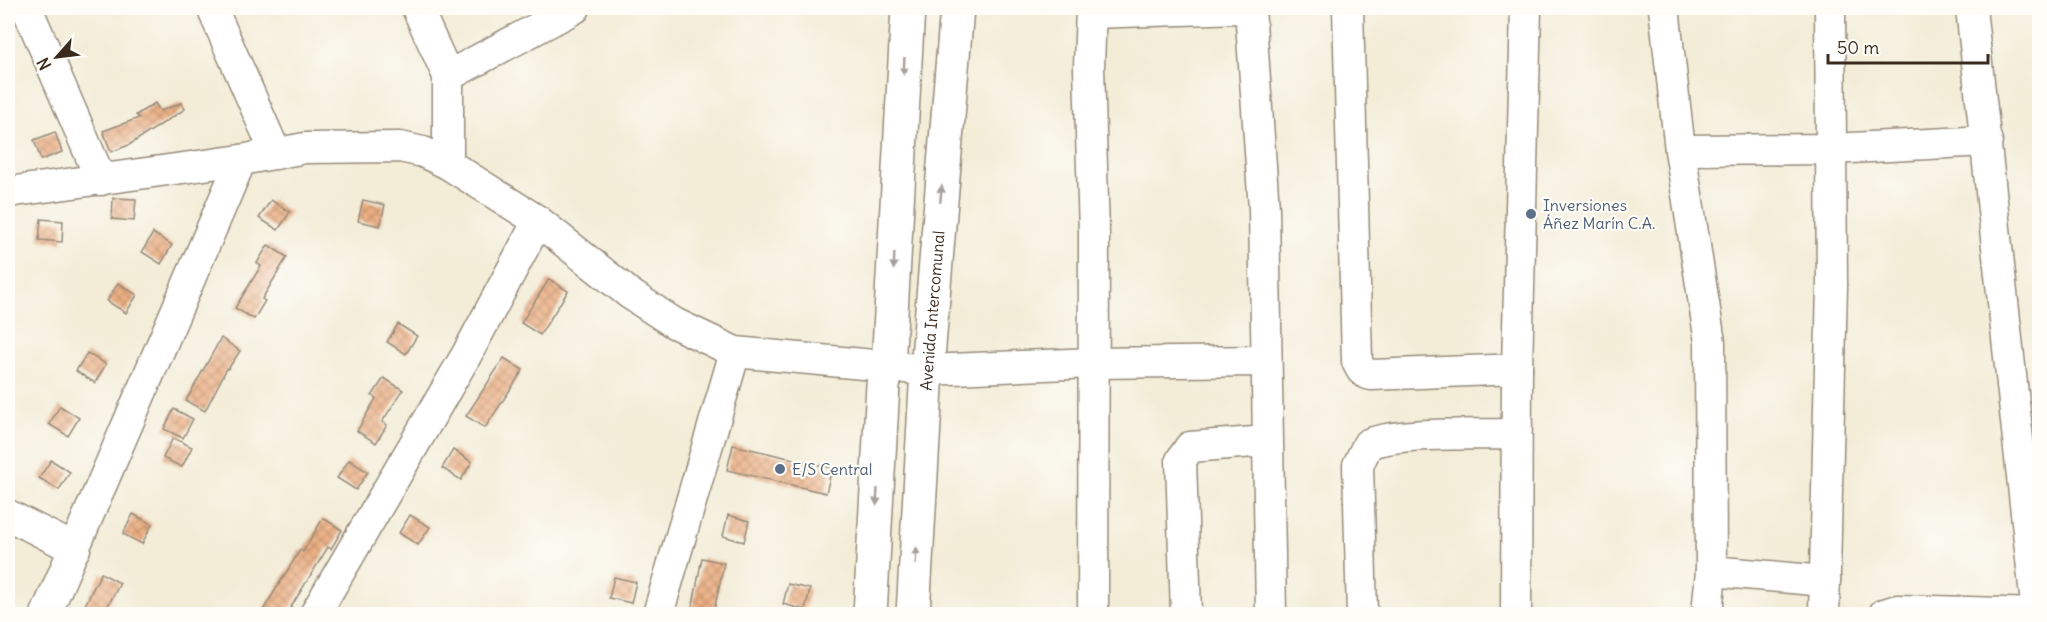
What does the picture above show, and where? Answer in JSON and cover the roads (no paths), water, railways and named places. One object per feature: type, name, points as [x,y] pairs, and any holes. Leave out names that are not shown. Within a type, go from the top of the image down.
[{"type":"main road","points":[[870,615],[884,385],[888,367],[908,8]]},
{"type":"main road","name":"Avenida Intercomunal","points":[[913,615],[927,370],[957,8]]},
{"type":"street","points":[[27,8],[101,180]]},
{"type":"street","points":[[212,8],[276,154]]},
{"type":"street","points":[[417,8],[448,76],[447,164]]},
{"type":"street","points":[[448,76],[575,8]]},
{"type":"street","points":[[1093,615],[1094,234],[1089,67],[1091,10],[1241,8]]},
{"type":"street","points":[[1250,8],[1264,209],[1271,615]]},
{"type":"street","points":[[1348,8],[1359,367],[1363,372],[1372,375],[1517,369]]},
{"type":"street","points":[[1516,615],[1517,369],[1526,8]]},
{"type":"street","points":[[1665,8],[1680,150],[1710,342],[1712,571],[1707,615]]},
{"type":"street","points":[[1824,615],[1832,285],[1830,8]]},
{"type":"street","points":[[1884,615],[1897,610],[2038,614],[1971,8]]},
{"type":"street","points":[[1680,150],[1831,149],[1987,141]]},
{"type":"street","points":[[8,192],[241,160],[305,148],[400,147],[423,152],[447,164],[538,221],[630,294],[674,323],[735,352],[927,370],[1093,363],[1265,361]]},
{"type":"street","points":[[46,615],[241,160]]},
{"type":"street","points":[[315,615],[468,354],[538,221]]},
{"type":"street","points":[[658,615],[735,352]]},
{"type":"street","points":[[1362,615],[1358,465],[1368,444],[1381,439],[1402,437],[1516,434]]},
{"type":"street","points":[[1186,615],[1181,460],[1190,447],[1267,441]]},
{"type":"street","points":[[8,515],[75,549]]},
{"type":"street","points":[[1712,571],[1825,582]]},
{"type":"place","name":"Inversiones Áñez Marín C.A.","points":[[1531,214]]},
{"type":"place","name":"E/S Central","points":[[780,469]]}]
